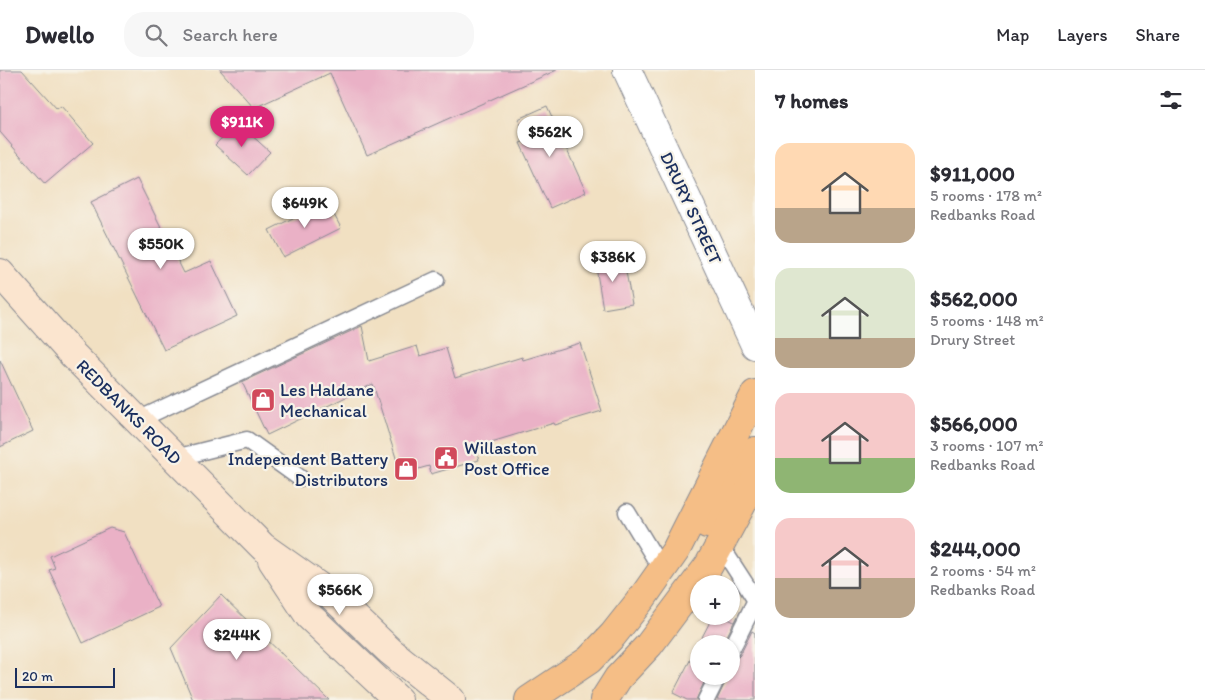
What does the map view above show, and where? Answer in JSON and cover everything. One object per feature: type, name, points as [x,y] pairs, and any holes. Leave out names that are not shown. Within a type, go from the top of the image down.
[{"type":"main road","name":"REDBANKS ROAD","points":[[0,273],[73,355],[263,546],[331,595],[390,651],[451,700]]},
{"type":"main road","points":[[529,700],[589,660],[643,597],[676,550],[755,394]]},
{"type":"main road","points":[[643,597],[667,581],[687,557],[744,462],[755,451]]},
{"type":"main road","points":[[604,700],[618,678],[649,645],[703,573],[755,480]]},
{"type":"main road","name":"REDBANKS ROAD","points":[[263,546],[309,616],[398,700]]},
{"type":"street","name":"DRURY STREET","points":[[627,70],[755,345]]},
{"type":"lane","points":[[138,420],[436,280]]},
{"type":"lane","points":[[175,458],[247,440],[300,478]]},
{"type":"lane","points":[[627,512],[662,570]]},
{"type":"lane","points":[[720,545],[755,601],[738,635]]},
{"type":"lane","points":[[706,700],[714,685]]},
{"type":"building","points":[[0,70],[22,70],[57,109],[61,106],[93,143],[45,184],[0,132]]},
{"type":"building","points":[[220,70],[557,70],[367,155],[330,73],[254,108]]},
{"type":"building","points":[[547,106],[586,192],[550,208],[520,143],[528,140],[518,119]]},
{"type":"building","points":[[237,122],[270,152],[248,175],[215,145]]},
{"type":"building","points":[[137,179],[184,273],[211,261],[237,316],[164,350],[91,202]]},
{"type":"building","points":[[327,201],[341,228],[283,257],[269,230]]},
{"type":"building","points":[[623,256],[632,304],[603,309],[595,261]]},
{"type":"building","points":[[362,326],[369,361],[417,346],[420,356],[446,348],[455,378],[522,357],[523,360],[580,343],[602,411],[555,425],[554,423],[475,447],[479,460],[431,474],[429,466],[401,474],[373,384],[267,435],[242,382]]},
{"type":"building","points":[[0,360],[33,431],[0,447]]},
{"type":"building","points":[[110,528],[124,532],[159,607],[83,643],[49,570],[55,568],[50,556]]},
{"type":"building","points":[[221,595],[329,700],[193,700],[171,648]]},
{"type":"building","points":[[708,625],[732,625],[728,635],[703,635]]},
{"type":"building","points":[[752,631],[755,633],[755,700],[717,700],[724,685],[740,685],[740,655]]},
{"type":"building","points":[[690,660],[690,685],[703,685],[696,700],[687,700],[673,693]]},
{"type":"place","name":"Les Haldane Mechanical","points":[[263,400]]},
{"type":"place","name":"Willaston Post Office","points":[[446,458]]},
{"type":"place","name":"Independent Battery Distributors","points":[[406,469]]}]
